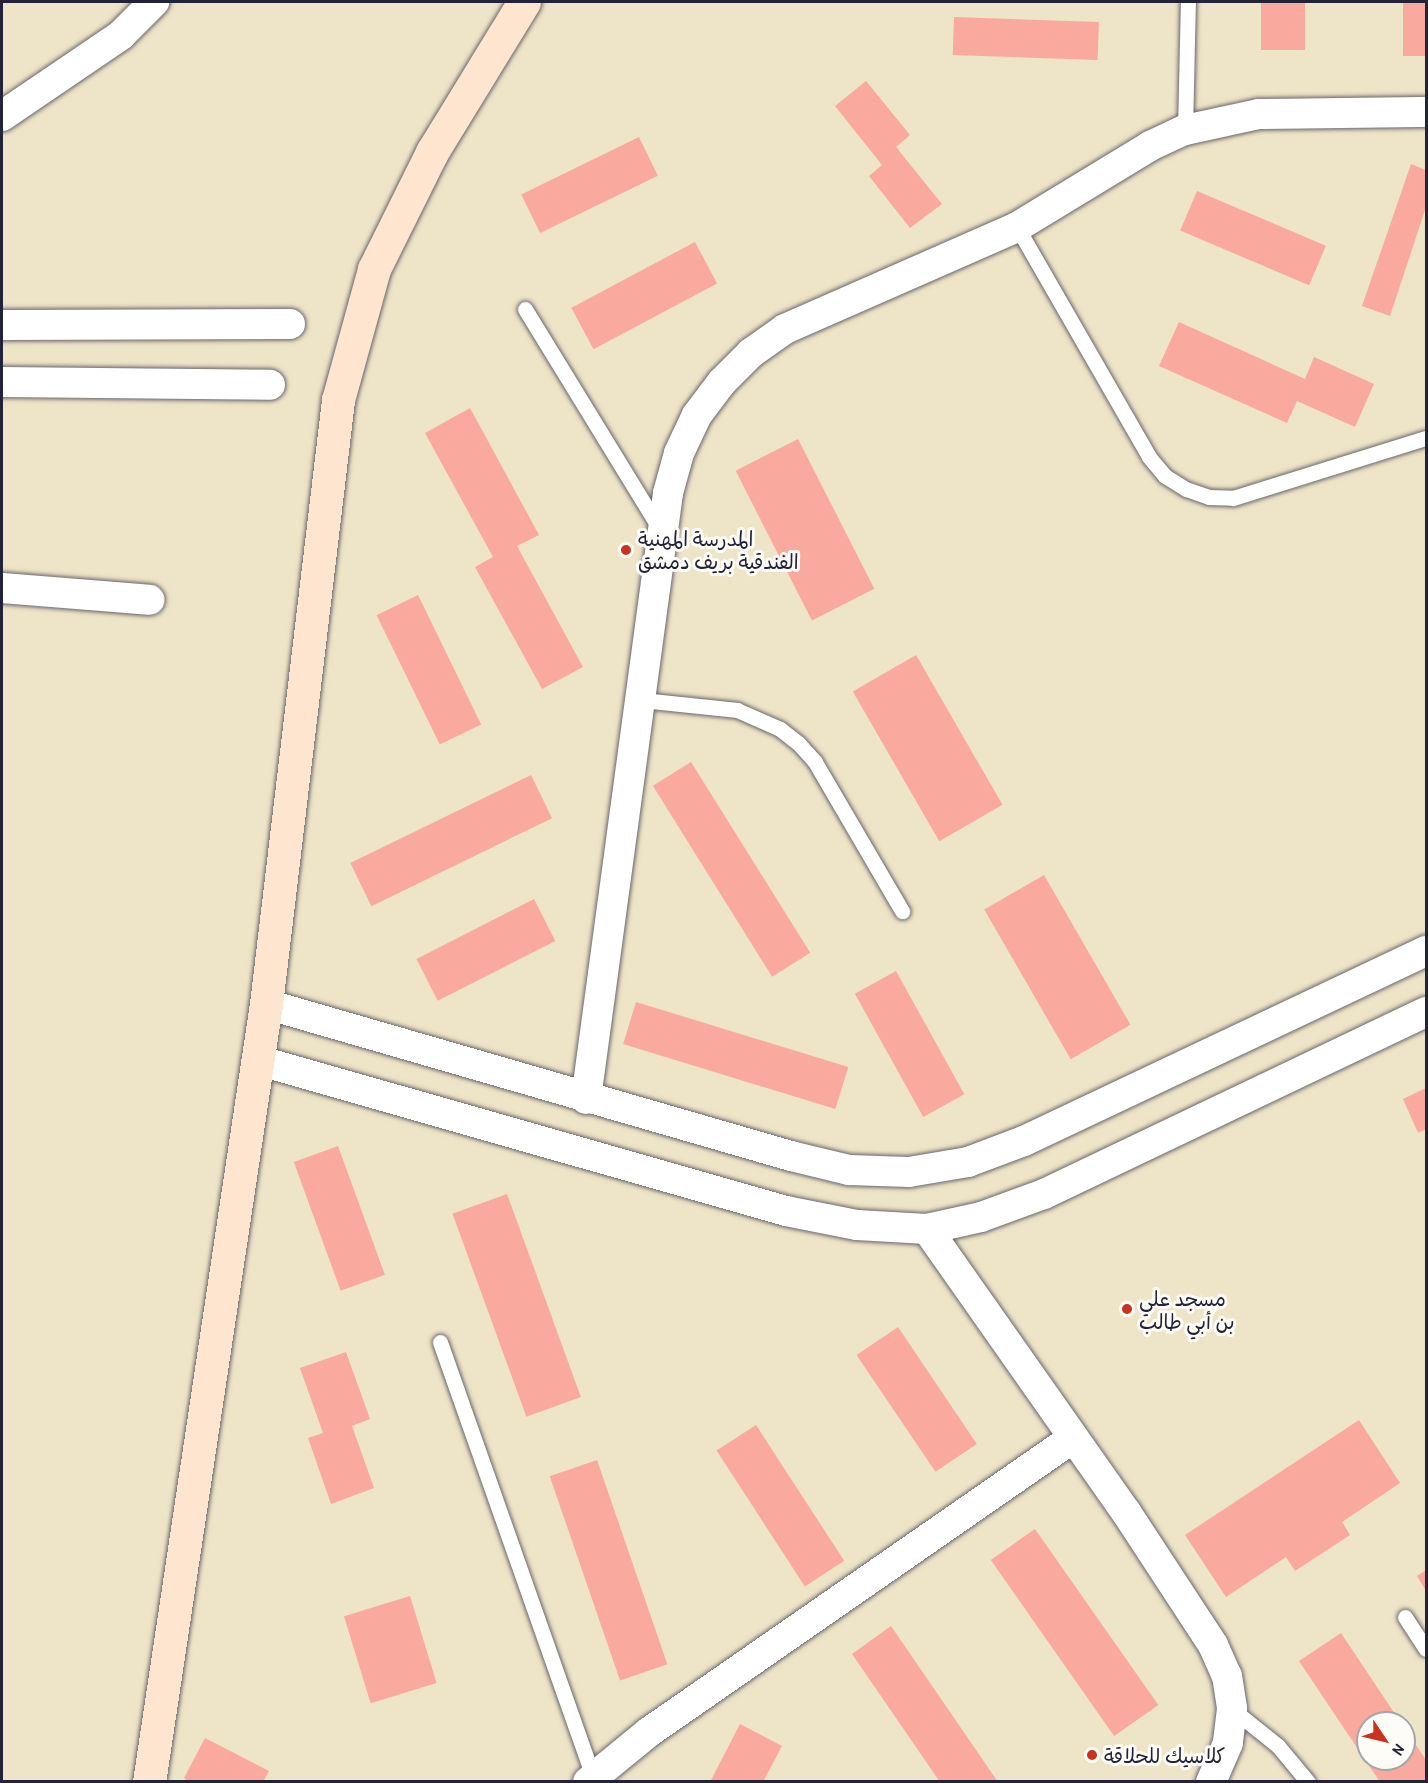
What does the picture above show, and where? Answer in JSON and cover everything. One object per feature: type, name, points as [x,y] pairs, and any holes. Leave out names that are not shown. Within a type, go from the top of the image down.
[{"type":"main road","points":[[149,1782],[266,1004],[338,400],[374,269],[432,152],[524,2]]},
{"type":"street","points":[[2,116],[121,35],[154,2]]},
{"type":"street","points":[[586,1098],[642,700],[662,533],[679,453],[697,416],[722,382],[751,352],[822,309],[1017,227],[1150,146],[1185,130],[1259,114],[1426,112]]},
{"type":"street","points":[[2,325],[290,324]]},
{"type":"street","points":[[2,382],[270,386]]},
{"type":"street","points":[[2,588],[150,600]]},
{"type":"street","points":[[266,1004],[586,1098],[849,1170],[909,1172],[968,1162],[1024,1141],[1426,951]]},
{"type":"street","points":[[256,1060],[786,1210],[857,1225],[927,1229],[981,1217],[1044,1194],[1426,1012]]},
{"type":"street","points":[[927,1229],[1073,1438],[1213,1645],[1227,1676],[1232,1710],[1228,1743],[1212,1782]]},
{"type":"street","points":[[590,1779],[649,1732],[1073,1438]]},
{"type":"lane","points":[[1185,130],[1188,2]]},
{"type":"lane","points":[[1017,227],[1149,457],[1165,476],[1186,489],[1209,496],[1233,498],[1426,438]]},
{"type":"lane","points":[[525,309],[662,533]]},
{"type":"lane","points":[[642,700],[737,710],[780,729],[799,744],[815,762],[902,911]]},
{"type":"lane","points":[[440,1342],[590,1779]]},
{"type":"lane","points":[[1405,1617],[1426,1649]]},
{"type":"lane","points":[[1232,1710],[1278,1746],[1308,1782]]},
{"type":"building","points":[[1261,2],[1305,2],[1305,50],[1261,50]]},
{"type":"building","points":[[1403,2],[1426,2],[1426,56],[1403,56]]},
{"type":"building","points":[[954,17],[1099,22],[1098,60],[953,55]]},
{"type":"building","points":[[866,81],[910,135],[896,147],[942,204],[910,228],[869,176],[882,165],[835,106]]},
{"type":"building","points":[[639,137],[658,176],[540,233],[521,194]]},
{"type":"building","points":[[1411,164],[1426,170],[1426,207],[1390,316],[1362,306]]},
{"type":"building","points":[[1197,191],[1326,246],[1309,285],[1180,231]]},
{"type":"building","points":[[695,242],[717,283],[593,349],[571,308]]},
{"type":"building","points":[[1179,322],[1305,379],[1314,357],[1374,384],[1355,427],[1297,401],[1287,423],[1159,366]]},
{"type":"building","points":[[470,408],[539,535],[517,546],[583,667],[542,689],[475,567],[493,557],[425,433]]},
{"type":"building","points":[[798,439],[874,589],[812,620],[736,471]]},
{"type":"building","points":[[418,595],[481,724],[440,745],[377,615]]},
{"type":"building","points":[[916,655],[1002,805],[939,841],[853,692]]},
{"type":"building","points":[[691,762],[810,953],[772,977],[653,786]]},
{"type":"building","points":[[531,775],[552,818],[371,906],[350,863]]},
{"type":"building","points":[[1044,875],[1130,1025],[1071,1059],[984,910]]},
{"type":"building","points":[[534,899],[555,941],[438,1001],[416,959]]},
{"type":"building","points":[[896,971],[964,1094],[923,1117],[855,994]]},
{"type":"building","points":[[636,1002],[848,1067],[835,1109],[623,1044]]},
{"type":"building","points":[[1426,1088],[1426,1129],[1418,1133],[1403,1099]]},
{"type":"building","points":[[338,1146],[385,1275],[341,1291],[294,1162]]},
{"type":"building","points":[[507,1194],[581,1397],[526,1417],[452,1214]]},
{"type":"building","points":[[898,1327],[977,1444],[935,1472],[857,1355]]},
{"type":"building","points":[[346,1352],[370,1419],[352,1426],[374,1488],[331,1504],[308,1438],[323,1433],[300,1368]]},
{"type":"building","points":[[1359,1420],[1400,1483],[1342,1522],[1350,1535],[1295,1571],[1286,1557],[1226,1597],[1185,1535]]},
{"type":"building","points":[[756,1425],[844,1561],[805,1586],[717,1451]]},
{"type":"building","points":[[597,1460],[667,1664],[620,1681],[550,1476]]},
{"type":"building","points":[[1035,1529],[1158,1705],[1114,1736],[991,1560]]},
{"type":"building","points":[[1426,1570],[1426,1591],[1417,1576]]},
{"type":"building","points":[[410,1596],[437,1683],[371,1703],[344,1616]]},
{"type":"building","points":[[891,1626],[998,1782],[940,1782],[852,1654]]},
{"type":"building","points":[[1341,1633],[1393,1711],[1356,1711],[1356,1746],[1299,1661]]},
{"type":"building","points":[[740,1724],[782,1746],[763,1782],[710,1782]]},
{"type":"building","points":[[205,1738],[269,1771],[263,1782],[190,1782],[184,1778]]},
{"type":"building","points":[[1416,1745],[1426,1760],[1426,1782],[1380,1782],[1373,1771],[1416,1771]]},
{"type":"place","name":"المدرسة المهنية الفندقية بريف دمشق","points":[[626,550]]},
{"type":"place","name":"مسجد علي بن أبي طالب","points":[[1127,1309]]},
{"type":"place","name":"كلاسيك للحلاقة","points":[[1092,1755]]}]
